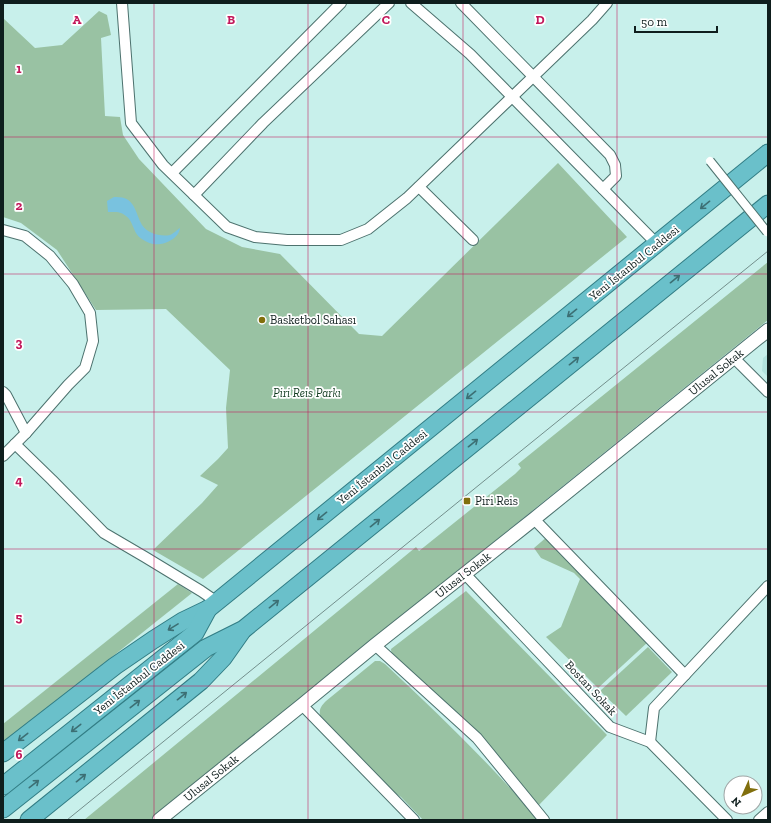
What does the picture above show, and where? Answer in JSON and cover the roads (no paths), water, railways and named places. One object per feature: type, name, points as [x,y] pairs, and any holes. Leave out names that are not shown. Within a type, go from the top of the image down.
[{"type":"highway","name":"Yeni İstanbul Caddesi","points":[[3,786],[195,633],[212,606],[768,153]]},
{"type":"highway","name":"Yeni İstanbul Caddesi","points":[[3,809],[206,648],[244,629],[768,204]]},
{"type":"highway","points":[[3,753],[121,662],[183,621],[212,606]]},
{"type":"highway","points":[[29,820],[201,681],[223,658],[244,629]]},
{"type":"street","points":[[122,3],[131,123],[163,165],[227,227],[255,237],[287,240],[341,240],[368,229],[419,187],[592,20],[607,3]]},
{"type":"street","points":[[172,173],[341,3]]},
{"type":"street","points":[[194,195],[263,123],[389,3]]},
{"type":"street","points":[[412,3],[470,54],[657,244]]},
{"type":"street","points":[[461,3],[610,155],[615,165],[616,176],[603,189]]},
{"type":"street","points":[[710,161],[767,232]]},
{"type":"street","points":[[419,187],[474,240]]},
{"type":"street","points":[[3,230],[25,236],[50,256],[74,284],[90,313],[93,341],[85,368],[3,456]]},
{"type":"street","name":"Ulusal Sokak","points":[[159,820],[375,644],[534,519],[768,330]]},
{"type":"street","points":[[734,358],[768,392]]},
{"type":"street","points":[[3,392],[26,433]]},
{"type":"street","points":[[15,444],[104,533],[201,591],[212,606]]},
{"type":"street","points":[[534,519],[685,675]]},
{"type":"street","name":"Bostan Sokak","points":[[465,574],[610,727],[650,742],[727,820]]},
{"type":"street","points":[[650,742],[654,708],[768,586]]},
{"type":"street","points":[[375,644],[477,738],[544,820]]},
{"type":"street","points":[[302,705],[414,820]]},
{"type":"street","points":[[759,820],[768,812]]},
{"type":"tram line","points":[[67,820],[768,251]]},
{"type":"place","name":"Basketbol Sahası","points":[[262,320]]},
{"type":"place","name":"Piri Reis","points":[[467,501]]},
{"type":"park label","name":"Piri Reis Parkı","points":[[307,393]]}]
